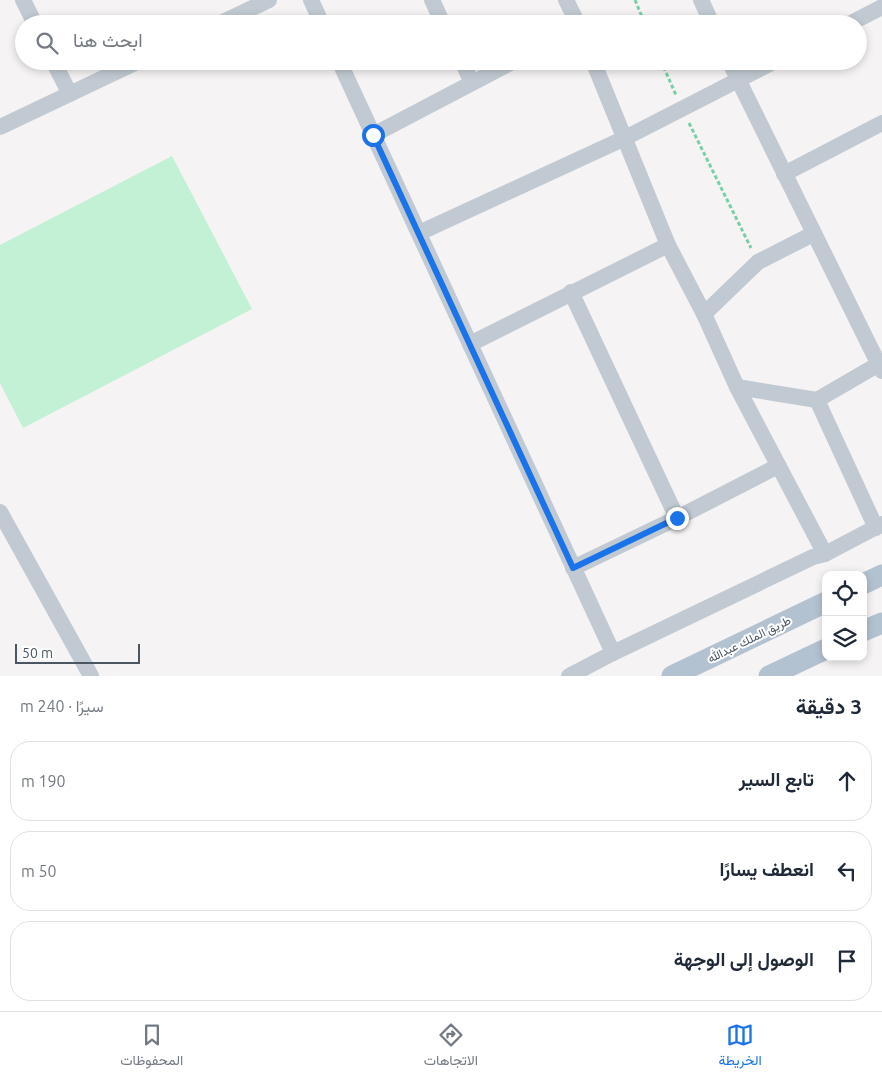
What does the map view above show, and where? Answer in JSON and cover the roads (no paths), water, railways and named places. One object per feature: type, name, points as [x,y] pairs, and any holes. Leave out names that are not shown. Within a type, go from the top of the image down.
[{"type":"main road","points":[[867,582],[882,575]]},
{"type":"main road","name":"طريق الملك عبدالله","points":[[672,676],[822,604]]},
{"type":"main road","points":[[867,629],[882,622]]},
{"type":"main road","points":[[769,676],[822,651]]},
{"type":"street","points":[[23,0],[30,15]]},
{"type":"street","points":[[238,15],[269,0]]},
{"type":"street","points":[[311,0],[318,15]]},
{"type":"street","points":[[432,0],[439,15]]},
{"type":"street","points":[[566,0],[574,15]]},
{"type":"street","points":[[701,0],[708,15]]},
{"type":"street","points":[[866,15],[882,7]]},
{"type":"street","points":[[58,70],[70,94]]},
{"type":"street","points":[[0,127],[120,70]]},
{"type":"street","points":[[343,70],[613,653]]},
{"type":"street","points":[[466,70],[472,83]]},
{"type":"street","points":[[373,135],[497,70]]},
{"type":"street","points":[[597,70],[668,245],[704,314],[736,387],[825,554]]},
{"type":"street","points":[[733,70],[880,367],[817,400],[736,387]]},
{"type":"street","points":[[419,233],[625,138],[757,70]]},
{"type":"street","points":[[784,174],[882,123]]},
{"type":"street","points":[[704,314],[758,262],[814,234]]},
{"type":"street","points":[[470,344],[668,245]]},
{"type":"street","points":[[571,292],[677,518]]},
{"type":"street","points":[[569,676],[812,557],[825,554],[879,526],[817,400]]},
{"type":"street","points":[[573,568],[677,518],[778,466]]},
{"type":"street","points":[[0,512],[91,676]]}]
